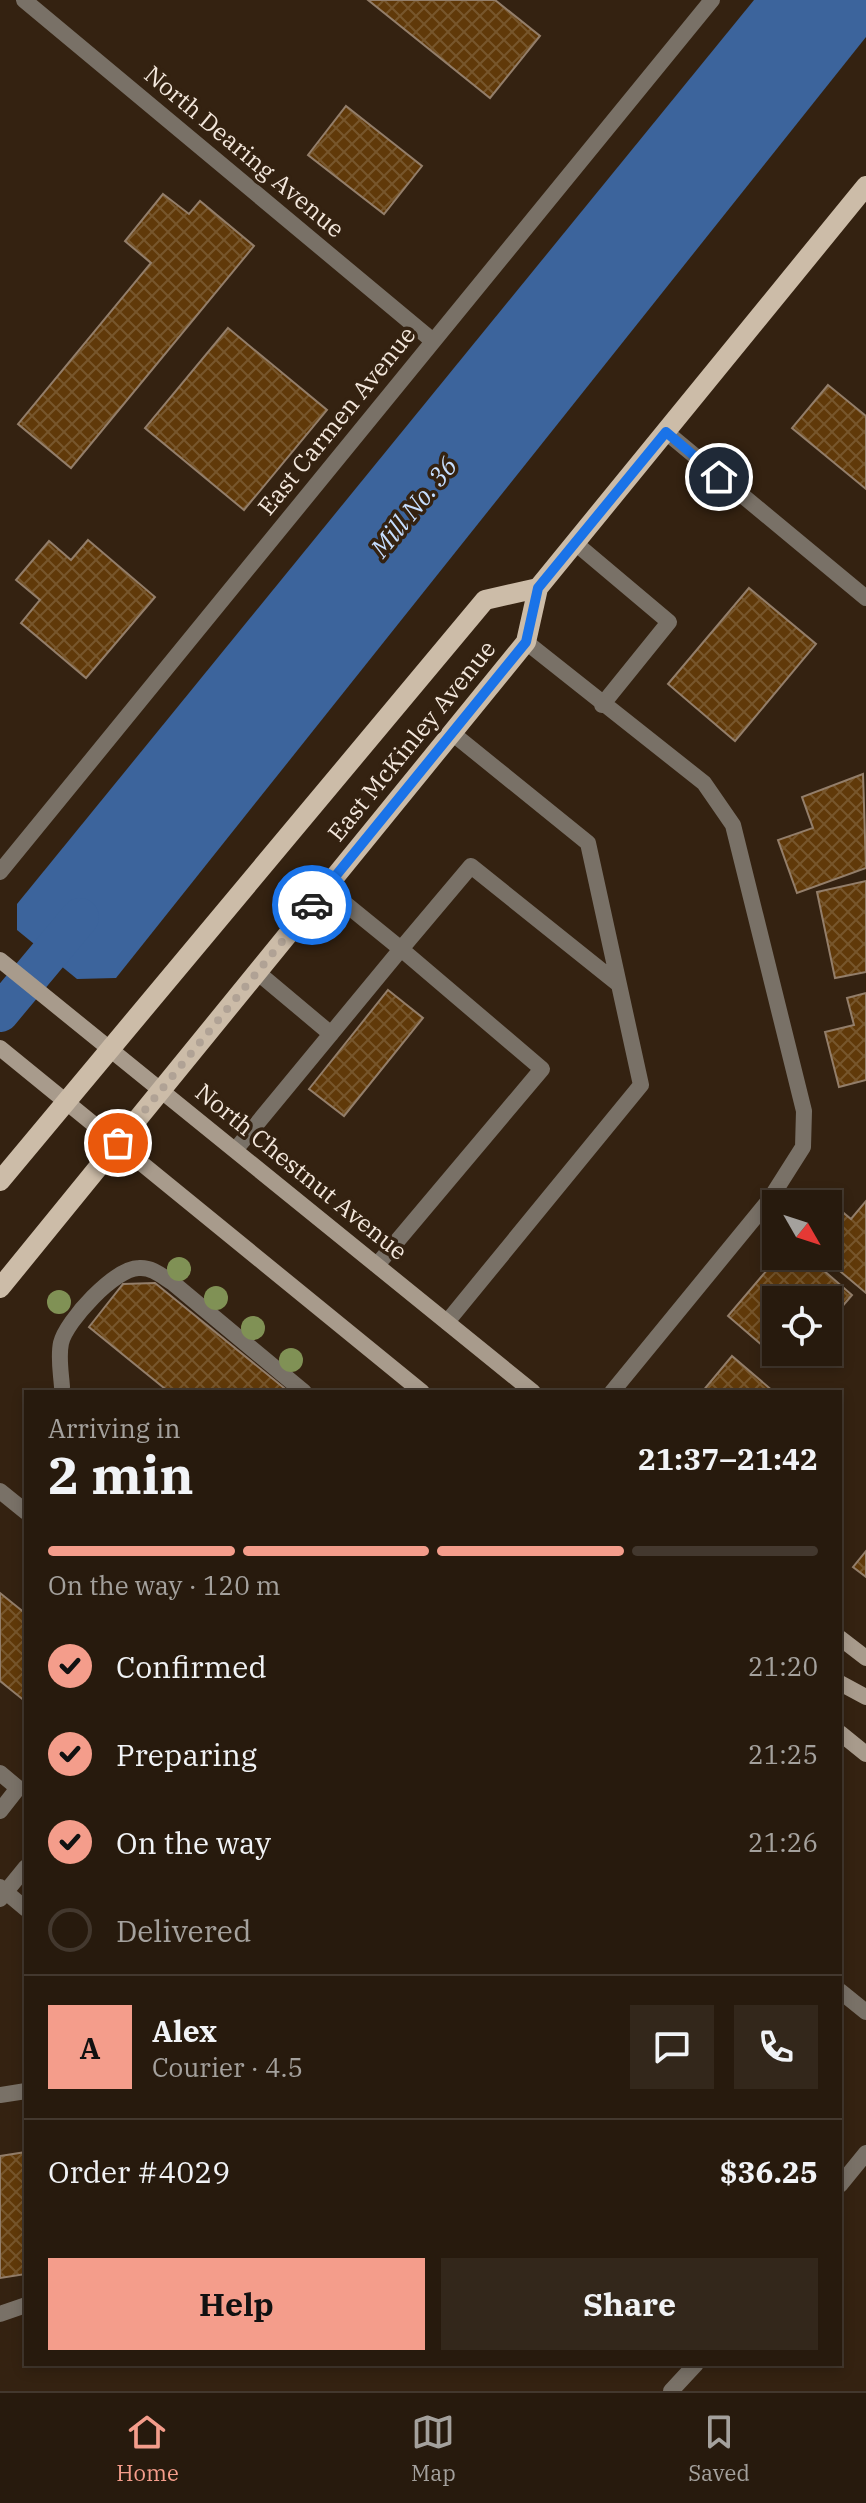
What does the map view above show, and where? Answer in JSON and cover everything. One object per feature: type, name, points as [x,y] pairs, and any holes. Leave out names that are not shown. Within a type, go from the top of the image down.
[{"type":"main road","name":"East McKinley Avenue","points":[[0,1288],[526,642],[538,588],[866,186]]},
{"type":"main road","name":"East McKinley Avenue","points":[[0,1181],[485,600],[538,588]]},
{"type":"main road","name":"North Chestnut Avenue","points":[[0,960],[531,1390]]},
{"type":"main road","points":[[7,1054],[420,1390]]},
{"type":"main road","points":[[842,1640],[866,1658]]},
{"type":"main road","points":[[842,1684],[866,1697]]},
{"type":"main road","points":[[842,1735],[866,1754]]},
{"type":"street","name":"North Dearing Avenue","points":[[24,0],[433,341]]},
{"type":"street","name":"East Carmen Avenue","points":[[0,872],[712,0]]},
{"type":"street","points":[[666,432],[866,598]]},
{"type":"street","points":[[574,542],[669,622],[602,705]]},
{"type":"street","points":[[526,642],[704,783],[733,825],[804,1111],[803,1147],[770,1199],[614,1390]]},
{"type":"street","points":[[447,1322],[641,1085],[588,843],[452,733]]},
{"type":"street","points":[[236,1149],[471,866],[617,983]]},
{"type":"street","points":[[326,888],[542,1069],[377,1265]]},
{"type":"street","points":[[257,972],[331,1034]]},
{"type":"street","points":[[62,1387],[60,1351],[65,1334],[113,1279],[138,1268],[156,1272],[173,1283],[302,1390]]},
{"type":"street","points":[[0,1491],[24,1510]]},
{"type":"street","points":[[0,1773],[18,1788],[0,1811]]},
{"type":"street","points":[[24,1869],[2,1893],[24,1908]]},
{"type":"street","points":[[842,1993],[866,2012]]},
{"type":"street","points":[[0,2095],[24,2091]]},
{"type":"street","points":[[842,2183],[866,2153]]},
{"type":"street","points":[[0,2314],[24,2306]]},
{"type":"street","points":[[671,2391],[694,2366]]},
{"type":"water","points":[[754,0],[866,0],[866,37],[116,978],[77,979],[17,930],[17,904]]},
{"type":"building","points":[[368,0],[495,0],[540,36],[490,98]]},
{"type":"building","points":[[346,106],[422,166],[384,214],[308,155]]},
{"type":"building","points":[[163,194],[189,214],[200,201],[254,246],[71,468],[18,424],[151,263],[125,241]]},
{"type":"building","points":[[228,328],[327,410],[244,510],[145,428]]},
{"type":"building","points":[[828,385],[866,416],[866,489],[792,428]]},
{"type":"building","points":[[88,540],[155,597],[86,678],[21,623],[40,600],[16,580],[49,541],[71,560]]},
{"type":"building","points":[[749,588],[816,644],[735,741],[668,684]]},
{"type":"building","points":[[863,774],[866,868],[797,893],[778,840],[813,828],[802,797]]},
{"type":"building","points":[[866,881],[866,972],[835,978],[817,892]]},
{"type":"building","points":[[388,990],[423,1018],[344,1116],[309,1089]]},
{"type":"building","points":[[866,993],[866,1080],[839,1087],[825,1032],[854,1025],[847,998]]},
{"type":"building","points":[[866,1201],[866,1293],[839,1270],[842,1270],[842,1212],[851,1219]]},
{"type":"building","points":[[767,1270],[823,1270],[842,1286],[762,1286],[762,1345],[728,1316]]},
{"type":"building","points":[[155,1283],[287,1390],[167,1390],[89,1327],[123,1284]]},
{"type":"building","points":[[842,1286],[852,1295],[842,1307]]},
{"type":"building","points":[[732,1356],[772,1390],[704,1390]]},
{"type":"building","points":[[866,1551],[866,1577],[853,1567]]},
{"type":"building","points":[[0,1593],[24,1612],[24,1700],[0,1681]]},
{"type":"building","points":[[24,2152],[24,2274],[0,2278],[0,2156]]},
{"type":"waterway","name":"Mill No. 36","points":[[0,1013],[80,917]]},
{"type":"way so far","points":[[118,1143],[312,905]]},
{"type":"route","points":[[312,905],[526,642],[538,588],[666,432],[719,477]]}]
